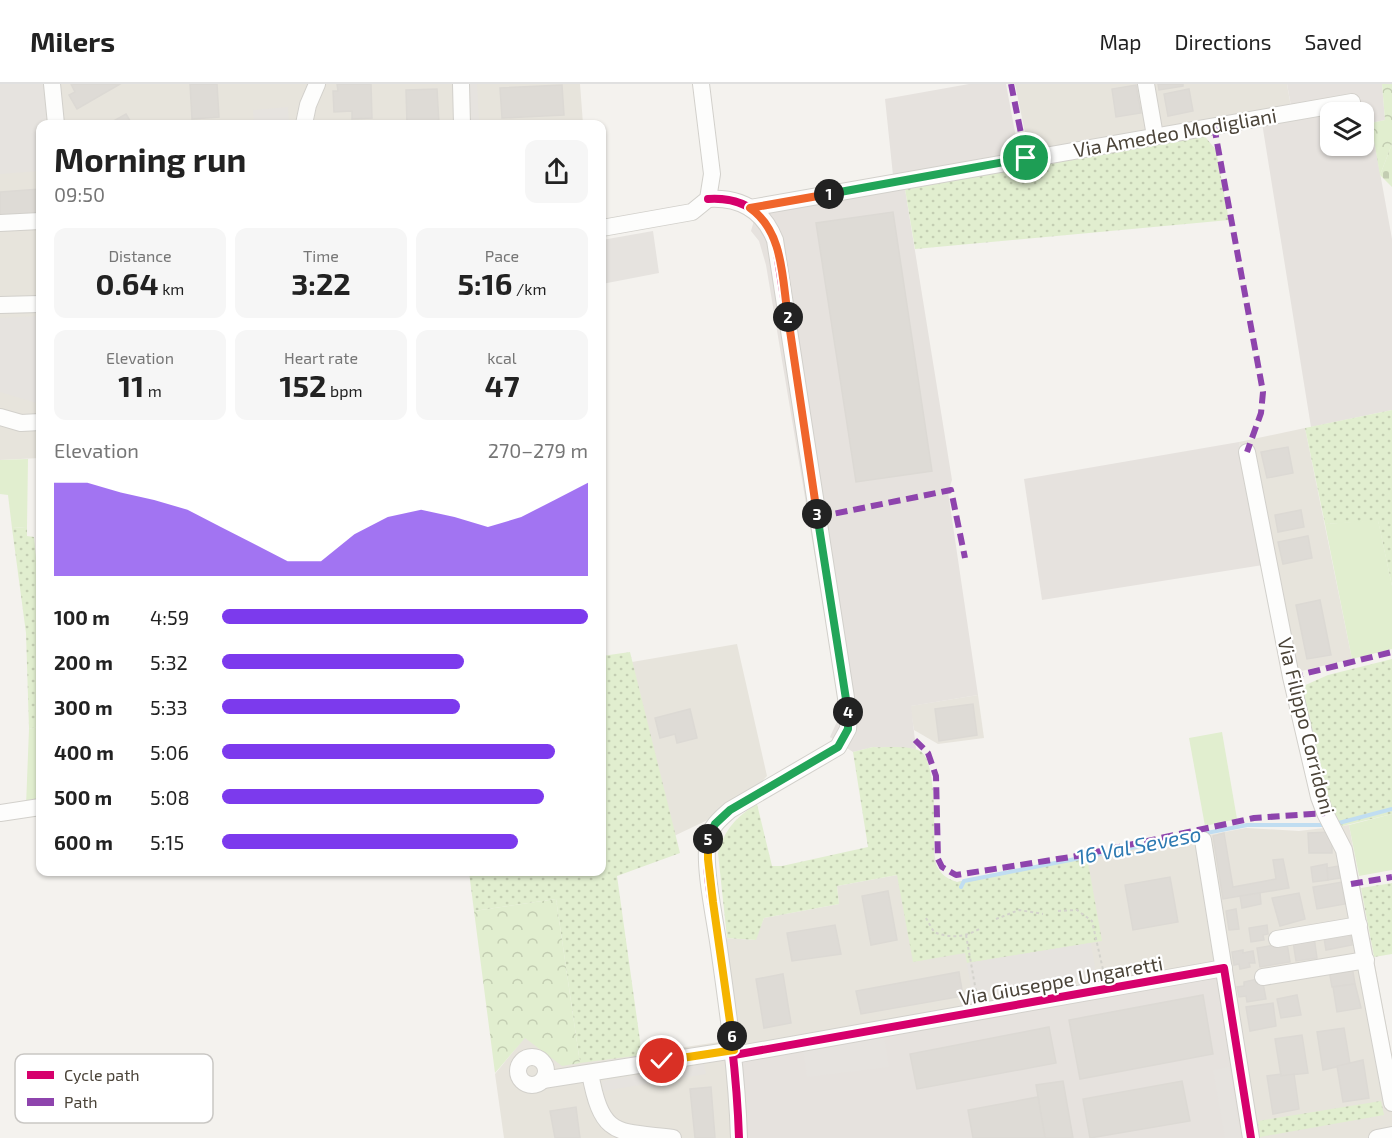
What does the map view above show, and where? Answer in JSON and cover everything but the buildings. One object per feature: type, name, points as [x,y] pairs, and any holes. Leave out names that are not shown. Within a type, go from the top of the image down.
[{"type":"street","points":[[52,84],[56,120]]},
{"type":"street","points":[[305,120],[308,105],[317,84]]},
{"type":"street","points":[[461,84],[462,120]]},
{"type":"street","points":[[701,84],[712,174],[708,199]]},
{"type":"street","points":[[1146,84],[1155,136]]},
{"type":"street","name":"Via Amedeo Modigliani","points":[[750,208],[1320,108]]},
{"type":"street","points":[[606,227],[692,212],[708,199],[732,199],[759,215],[771,230],[778,252],[849,717],[848,729],[838,747],[730,810],[715,824],[708,838],[713,902],[734,1052],[739,1138]]},
{"type":"street","points":[[0,223],[36,221]]},
{"type":"street","points":[[0,305],[36,304]]},
{"type":"street","points":[[0,417],[21,423],[36,422]]},
{"type":"street","name":"Via Filippo Corridoni","points":[[1247,452],[1300,718],[1324,813],[1344,850],[1392,1102]]},
{"type":"street","points":[[0,813],[36,808]]},
{"type":"street","points":[[1203,840],[1251,1138]]},
{"type":"street","points":[[1276,939],[1359,925]]},
{"type":"street","points":[[1263,977],[1365,960]]},
{"type":"street","name":"Via Giuseppe Ungaretti","points":[[544,1073],[582,1074],[734,1052],[979,1013],[1224,968]]},
{"type":"street","points":[[582,1074],[603,1117],[615,1130],[635,1136],[673,1138]]},
{"type":"street","points":[[1377,1138],[1392,1135]]},
{"type":"path","points":[[996,919],[1019,910],[1043,914]]},
{"type":"path","points":[[1058,911],[1077,910],[1092,921],[1106,990]]},
{"type":"path","points":[[926,918],[932,930],[952,937],[966,935],[981,928]]},
{"type":"path","points":[[966,935],[979,1013]]},
{"type":"shaded area","points":[[0,84],[580,84],[583,120],[36,120],[36,458],[0,460]]},
{"type":"shaded area","points":[[0,84],[45,84],[47,120],[36,120],[36,171],[0,174]]},
{"type":"shaded area","points":[[468,84],[477,84],[479,120],[470,120]]},
{"type":"shaded area","points":[[969,84],[1006,84],[1021,164],[905,189],[952,480],[948,492],[978,695],[911,706],[916,749],[873,747],[853,752],[830,737],[840,715],[839,700],[766,265],[759,241],[751,231],[757,210],[894,185],[885,99]]},
{"type":"shaded area","points":[[1015,84],[1287,84],[1291,107],[1029,152]]},
{"type":"shaded area","points":[[1287,84],[1382,84],[1385,120],[1374,122],[1374,102],[1320,102],[1320,156],[1374,156],[1374,140],[1392,239],[1392,410],[1311,427],[1262,123],[1293,117]]},
{"type":"shaded area","points":[[288,107],[289,120],[254,120],[253,110]]},
{"type":"shaded area","points":[[653,231],[659,273],[606,283],[606,239]]},
{"type":"shaded area","points":[[36,316],[36,403],[0,392],[0,318]]},
{"type":"shaded area","points":[[1305,428],[1352,659],[1284,675],[1239,442]]},
{"type":"shaded area","points":[[1239,442],[1263,565],[1042,600],[1024,479]]},
{"type":"shaded area","points":[[737,644],[767,776],[758,786],[716,816],[674,836],[632,662]]},
{"type":"shaded area","points":[[978,695],[984,738],[938,744],[914,730],[910,706]]},
{"type":"shaded area","points":[[1349,825],[1392,1056],[1392,1138],[504,1138],[495,1074],[525,1037],[562,1065],[719,1042],[722,1030],[710,937],[755,940],[764,918],[839,904],[837,886],[897,875],[934,851],[937,870],[947,879],[957,882],[1246,828],[1299,831]]},
{"type":"shaded area","points":[[1091,943],[1096,974],[972,995],[967,963]]},
{"type":"shaded area","points":[[1221,971],[1247,1138],[743,1138],[738,1060]]},
{"type":"shaded area","points":[[884,1035],[889,1067],[807,1077],[803,1050]]},
{"type":"shaded area","points":[[704,1064],[706,1074],[603,1091],[602,1081]]},
{"type":"shaded area","points":[[1229,1067],[1241,1138],[1225,1138],[1213,1070]]},
{"type":"green space","points":[[1382,84],[1392,84],[1392,144],[1380,175],[1374,140],[1374,122],[1385,120]]},
{"type":"green space","points":[[1202,133],[1216,150],[1229,220],[915,249],[905,189]]},
{"type":"green space","points":[[1392,144],[1392,187],[1380,175]]},
{"type":"green space","points":[[1392,410],[1392,586],[1378,521],[1325,524],[1305,428]]},
{"type":"green space","points":[[28,459],[27,527],[12,528],[8,495],[0,494],[0,460]]},
{"type":"green space","points":[[1378,520],[1392,586],[1392,649],[1352,659],[1325,524]]},
{"type":"green space","points":[[27,527],[27,536],[34,537],[36,558],[36,728],[29,729],[26,633],[12,528]]},
{"type":"green space","points":[[630,652],[680,853],[617,876],[642,1055],[580,1063],[556,899],[474,911],[470,876],[606,876],[606,655]]},
{"type":"green space","points":[[1392,659],[1392,814],[1342,826],[1328,802],[1301,687],[1328,675]]},
{"type":"green space","points":[[36,728],[36,805],[26,806],[29,729]]},
{"type":"green space","points":[[1222,732],[1237,819],[1205,826],[1189,738]]},
{"type":"green space","points":[[873,747],[909,748],[920,751],[926,758],[930,769],[934,801],[934,860],[940,872],[949,879],[957,882],[1087,857],[1102,941],[967,963],[965,953],[913,962],[897,875],[837,886],[839,904],[764,918],[756,940],[727,938],[718,853],[732,824],[757,804],[772,866],[782,866],[868,847],[853,752]]},
{"type":"green space","points":[[1392,814],[1392,870],[1359,876],[1349,825]]},
{"type":"green space","points":[[1392,883],[1392,954],[1374,957],[1361,888]]},
{"type":"green space","points":[[556,899],[580,1063],[562,1066],[525,1038],[495,1073],[474,911]]},
{"type":"green space","points":[[1381,1101],[1384,1115],[1260,1137],[1258,1121]]},
{"type":"waterway","name":"16 Val Seveso","points":[[1335,824],[1392,809]]},
{"type":"waterway","name":"16 Val Seveso","points":[[961,887],[964,881],[1247,825],[1323,825]]},
{"type":"marked path","points":[[1011,84],[1026,158]]},
{"type":"marked path","points":[[1214,126],[1263,392],[1261,413],[1247,452]]},
{"type":"marked path","points":[[818,517],[951,490],[965,558]]},
{"type":"marked path","points":[[1291,677],[1392,652]]},
{"type":"marked path","points":[[915,740],[928,753],[936,776],[938,859],[942,867],[956,875],[1077,856],[1254,818],[1325,813]]},
{"type":"marked path","points":[[1351,884],[1392,877]]},
{"type":"cycle path","points":[[708,199],[730,200],[749,208],[764,221],[775,240],[849,717],[848,729],[838,747],[730,810],[709,834],[708,878],[732,1043],[739,1138]]},
{"type":"cycle path","points":[[734,1055],[1224,968],[1251,1138]]},
{"type":"route","points":[[662,1061],[734,1050],[708,859],[708,838],[715,824],[745,800],[838,747],[848,729],[849,717],[778,252],[766,222],[750,208],[1026,158]]}]
